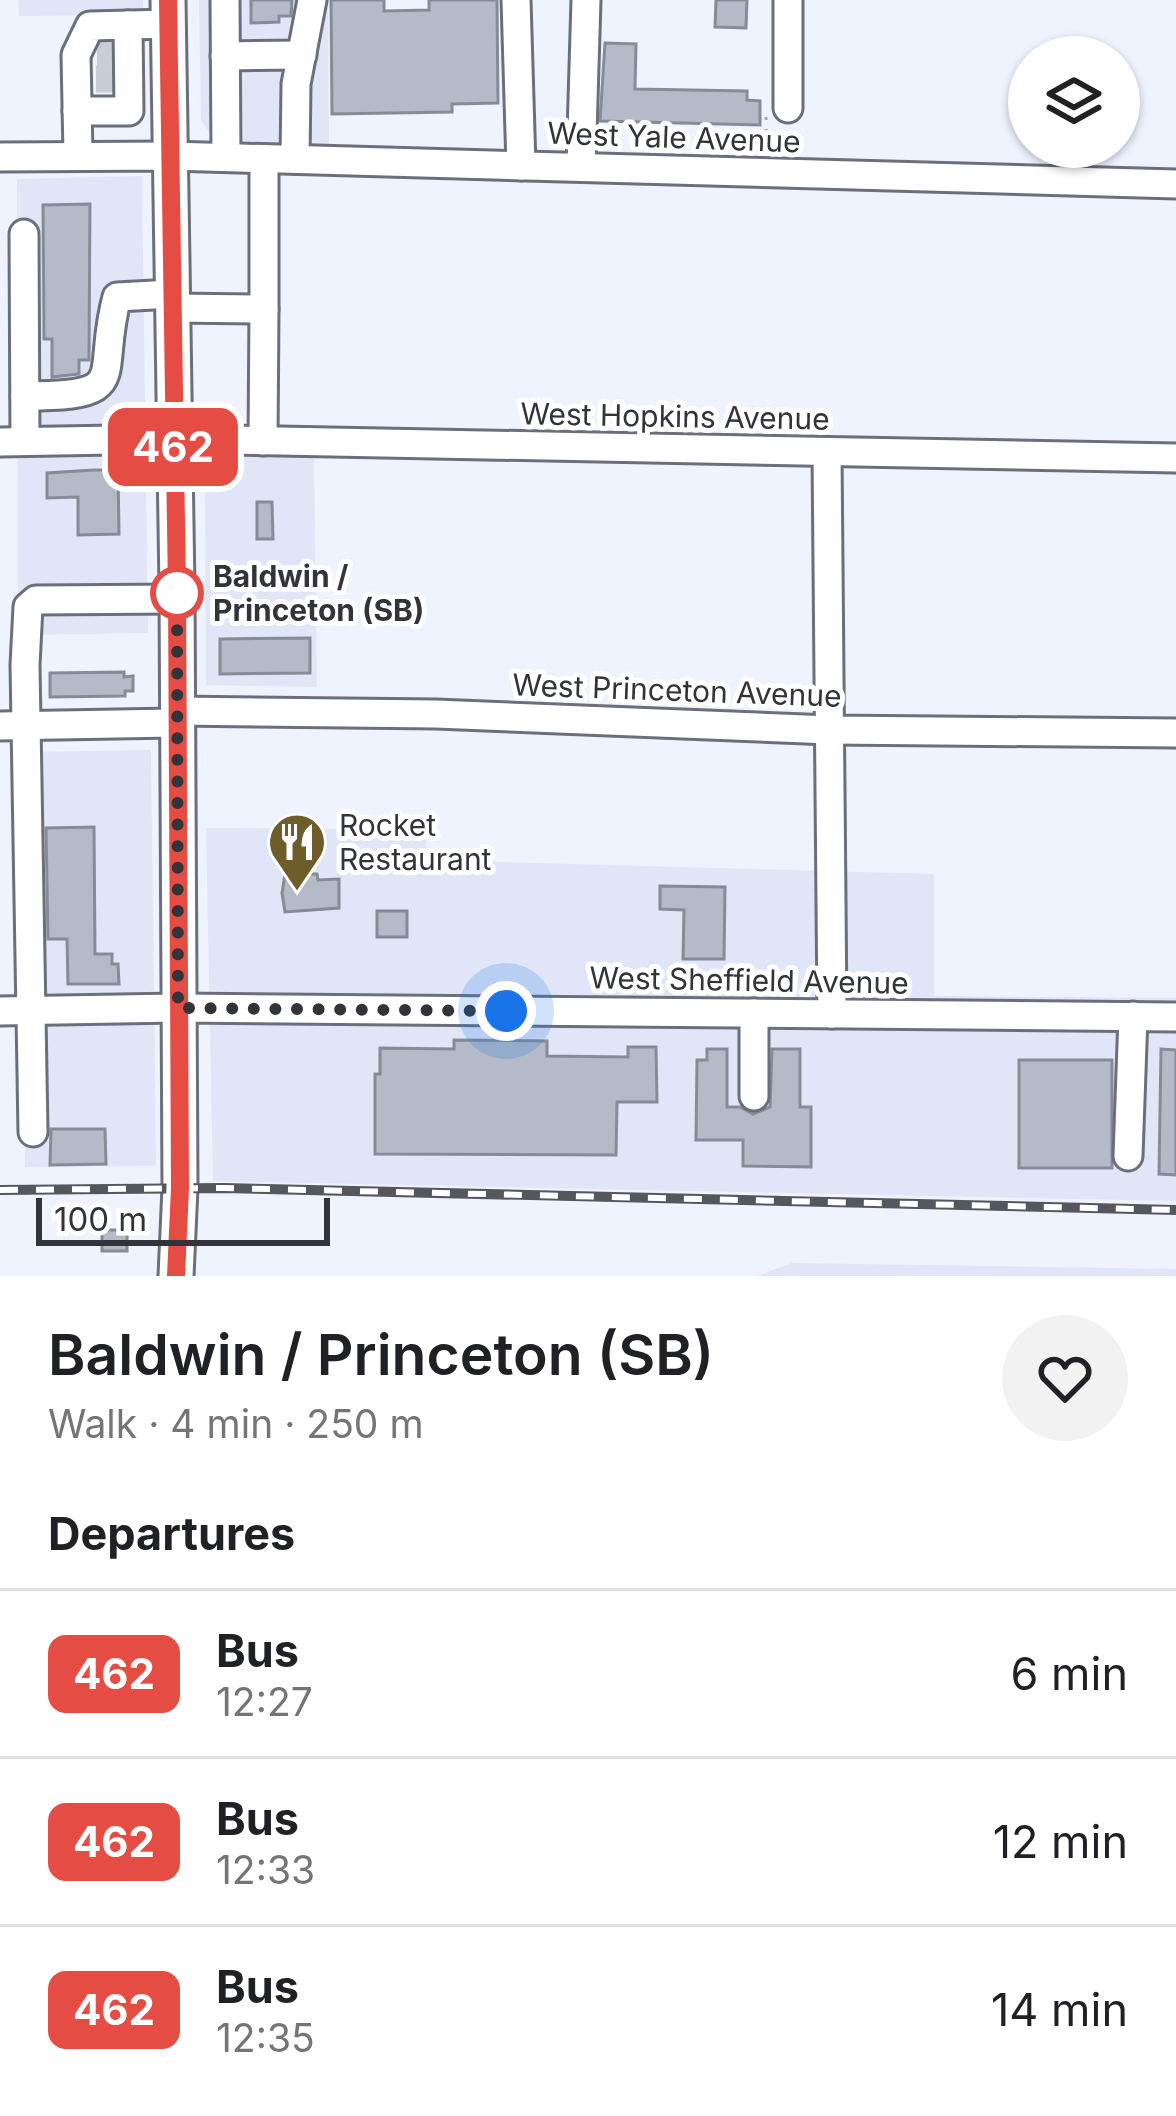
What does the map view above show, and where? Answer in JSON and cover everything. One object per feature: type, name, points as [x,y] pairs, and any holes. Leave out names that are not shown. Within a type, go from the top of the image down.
[{"type":"main road","points":[[168,12],[177,599],[180,1188],[176,1276]]},
{"type":"street","points":[[225,0],[226,157]]},
{"type":"street","points":[[295,160],[296,84],[312,0]]},
{"type":"street","points":[[516,0],[520,166]]},
{"type":"street","points":[[581,167],[586,0]]},
{"type":"street","points":[[788,0],[788,108]]},
{"type":"street","points":[[77,111],[128,111],[90,26],[128,26],[168,12]]},
{"type":"street","points":[[78,155],[77,111],[128,26]]},
{"type":"street","points":[[225,56],[302,55]]},
{"type":"street","name":"West Yale Avenue","points":[[0,157],[226,157],[1176,184]]},
{"type":"street","points":[[263,441],[264,159]]},
{"type":"street","points":[[13,442],[25,396],[24,234]]},
{"type":"street","points":[[25,396],[79,396],[92,391],[108,369],[117,297],[264,309]]},
{"type":"street","name":"West Hopkins Avenue","points":[[13,442],[173,439],[1176,458]]},
{"type":"street","points":[[827,452],[832,1014]]},
{"type":"street","points":[[33,1132],[14,726],[26,665],[30,602],[177,599]]},
{"type":"street","name":"West Princeton Avenue","points":[[14,726],[175,717],[436,714],[830,730],[1176,733]]},
{"type":"street","name":"West Sheffield Avenue","points":[[0,1011],[178,1008],[1176,1017]]},
{"type":"street","points":[[754,1013],[754,1096]]},
{"type":"street","points":[[1128,1156],[1132,1016]]},
{"type":"shaded area","points":[[18,0],[143,0],[143,15],[19,16]]},
{"type":"shaded area","points":[[199,0],[328,0],[329,145],[216,142],[201,120]]},
{"type":"shaded area","points":[[142,176],[148,633],[18,635],[17,179]]},
{"type":"shaded area","points":[[205,456],[314,456],[317,687],[206,685]]},
{"type":"shaded area","points":[[151,750],[156,1166],[25,1167],[20,752]]},
{"type":"shaded area","points":[[206,828],[425,829],[427,860],[934,874],[934,996],[1176,998],[1176,1201],[213,1181]]},
{"type":"shaded area","points":[[792,1263],[1176,1269],[1176,1276],[757,1276]]},
{"type":"building","points":[[251,0],[292,0],[291,16],[279,16],[279,22],[251,23]]},
{"type":"building","points":[[331,0],[384,0],[384,11],[429,10],[429,0],[497,0],[498,103],[452,104],[452,112],[332,114]]},
{"type":"building","points":[[716,0],[747,0],[746,28],[715,27]]},
{"type":"building","points":[[605,43],[636,44],[635,89],[747,91],[747,100],[760,101],[760,125],[600,121]]},
{"type":"building","points":[[90,204],[89,360],[79,360],[79,374],[52,377],[52,339],[44,339],[43,205]]},
{"type":"building","points":[[118,470],[119,534],[78,535],[78,497],[47,498],[47,473]]},
{"type":"building","points":[[257,502],[272,502],[273,539],[257,539]]},
{"type":"building","points":[[310,638],[310,673],[220,674],[220,639]]},
{"type":"building","points":[[124,672],[124,677],[133,676],[133,691],[125,691],[125,696],[50,697],[50,673]]},
{"type":"building","points":[[94,827],[95,954],[112,954],[119,984],[68,984],[67,939],[48,939],[46,828]]},
{"type":"building","points":[[285,874],[339,879],[339,908],[285,912]]},
{"type":"building","points":[[660,886],[725,887],[724,959],[683,959],[684,910],[660,909]]},
{"type":"building","points":[[377,911],[407,911],[407,937],[377,937]]},
{"type":"building","points":[[454,1040],[547,1041],[547,1056],[628,1057],[628,1047],[656,1047],[657,1102],[617,1102],[616,1155],[375,1154],[375,1074],[380,1074],[380,1048],[454,1049]]},
{"type":"building","points":[[707,1049],[727,1049],[727,1107],[753,1114],[770,1107],[772,1049],[800,1049],[800,1107],[811,1107],[811,1167],[743,1166],[743,1140],[696,1140],[697,1060],[707,1060]]},
{"type":"building","points":[[1161,1049],[1176,1050],[1176,1175],[1159,1174]]},
{"type":"building","points":[[1019,1060],[1112,1060],[1112,1168],[1019,1168]]},
{"type":"building","points":[[51,1129],[105,1129],[106,1164],[50,1165]]},
{"type":"building","points":[[102,1230],[127,1230],[127,1251],[102,1251]]},
{"type":"tunnel","points":[[97,55],[117,55]]},
{"type":"tunnel","points":[[96,79],[118,79]]},
{"type":"railway","points":[[0,1190],[223,1188],[1176,1210]]},
{"type":"bus line","name":"462","points":[[168,0],[177,590],[180,1188],[176,1276]]},
{"type":"place","name":"Baldwin / Princeton (SB)","points":[[177,593]]},
{"type":"place","name":"Rocket Restaurant","points":[[297,893]]},
{"type":"route","points":[[177,593],[178,1008],[506,1011]]}]
